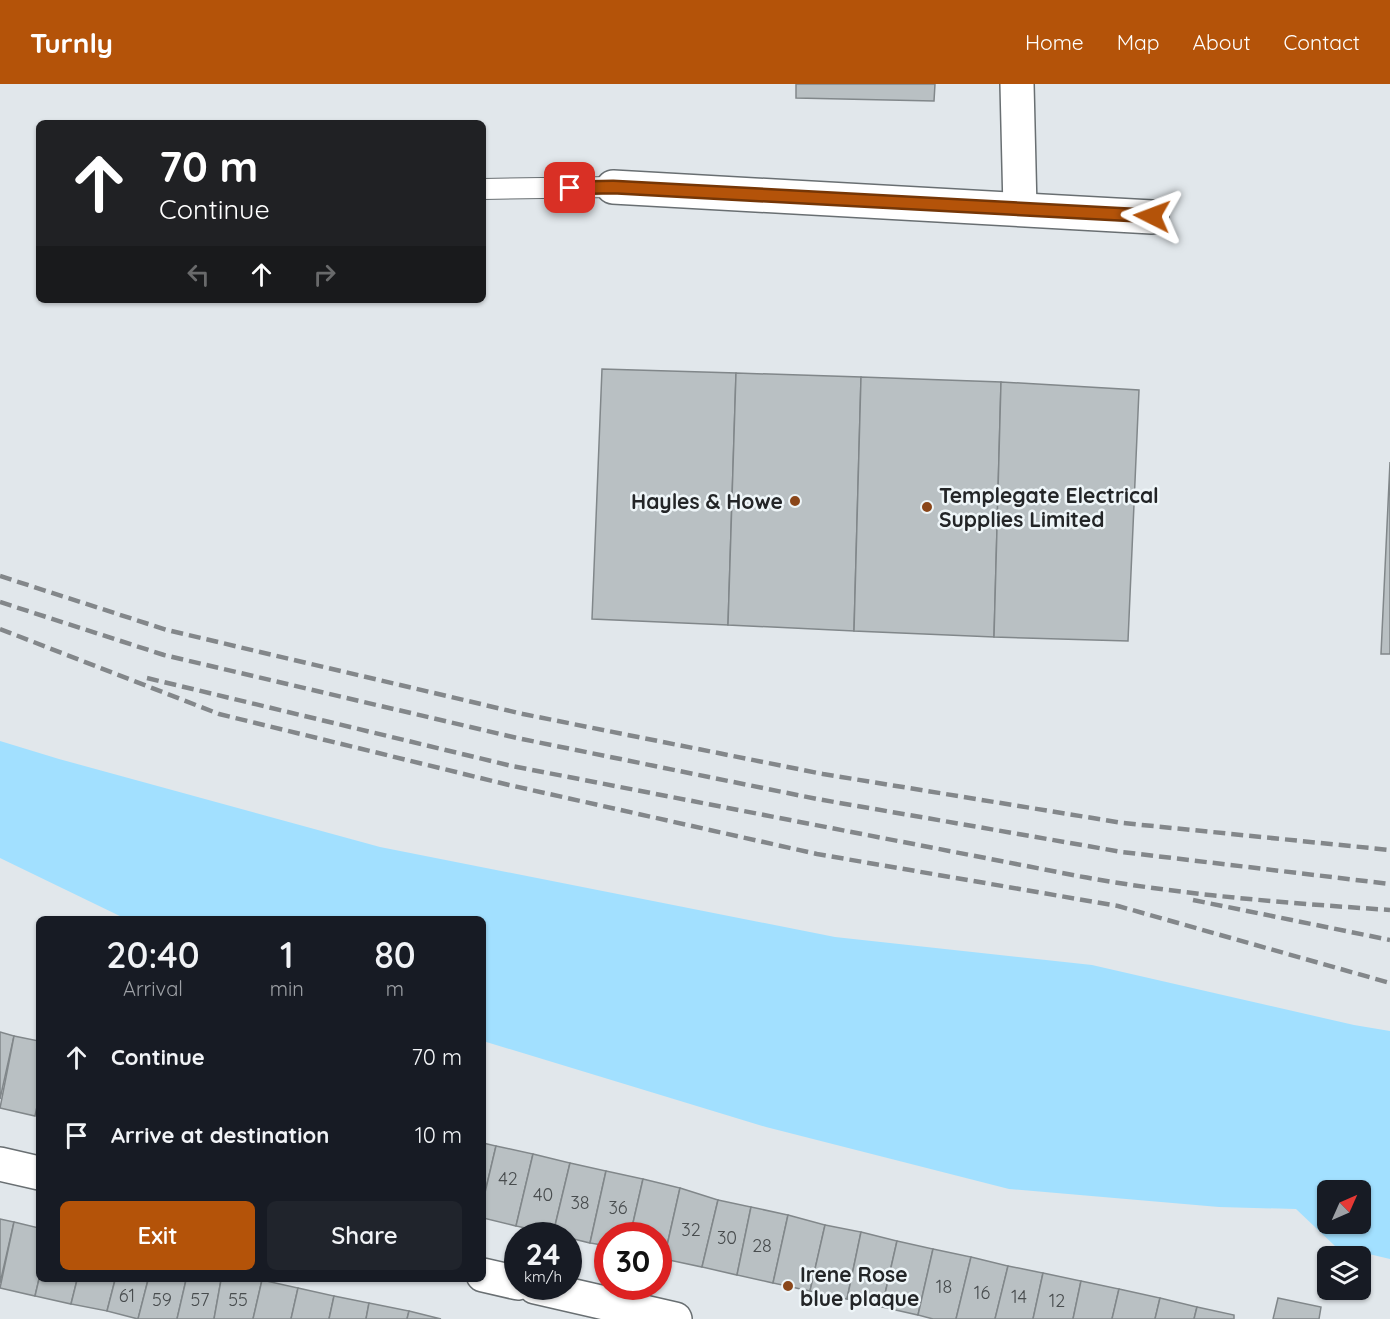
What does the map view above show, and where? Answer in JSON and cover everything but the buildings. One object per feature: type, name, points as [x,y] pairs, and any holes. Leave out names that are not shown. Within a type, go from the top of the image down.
[{"type":"street","points":[[1017,84],[1020,209]]},
{"type":"street","points":[[613,187],[1152,216]]},
{"type":"street","points":[[0,1164],[36,1172]]},
{"type":"street","points":[[486,1276],[504,1280]]},
{"type":"street","points":[[582,1298],[675,1319]]},
{"type":"lane","points":[[486,189],[613,187]]},
{"type":"shaded area","points":[[0,741],[380,847],[835,937],[1092,965],[1354,1025],[1390,1031],[1390,1259],[1371,1255],[1371,1246],[1335,1246],[1322,1234],[1371,1234],[1371,1180],[1317,1180],[1317,1229],[1296,1209],[1219,1207],[1009,1189],[766,1127],[486,1042],[486,916],[120,916],[0,858]]},
{"type":"railway","points":[[0,576],[167,630],[523,714],[823,774],[1123,823],[1390,850]]},
{"type":"railway","points":[[0,602],[164,655],[517,738],[817,799],[1122,852],[1390,884]]},
{"type":"railway","points":[[0,629],[219,714],[509,785],[817,854],[1118,906],[1390,983]]},
{"type":"railway","points":[[147,678],[512,766],[1078,876],[1195,893],[1390,910]]},
{"type":"railway","points":[[1193,900],[1390,940]]},
{"type":"place","name":"Hayles & Howe","points":[[795,501]]},
{"type":"place","name":"Templegate Electrical Supplies Limited","points":[[927,507]]},
{"type":"place","name":"Irene Rose blue plaque","points":[[788,1286]]},
{"type":"route","points":[[570,188],[613,187],[1152,216]]}]
